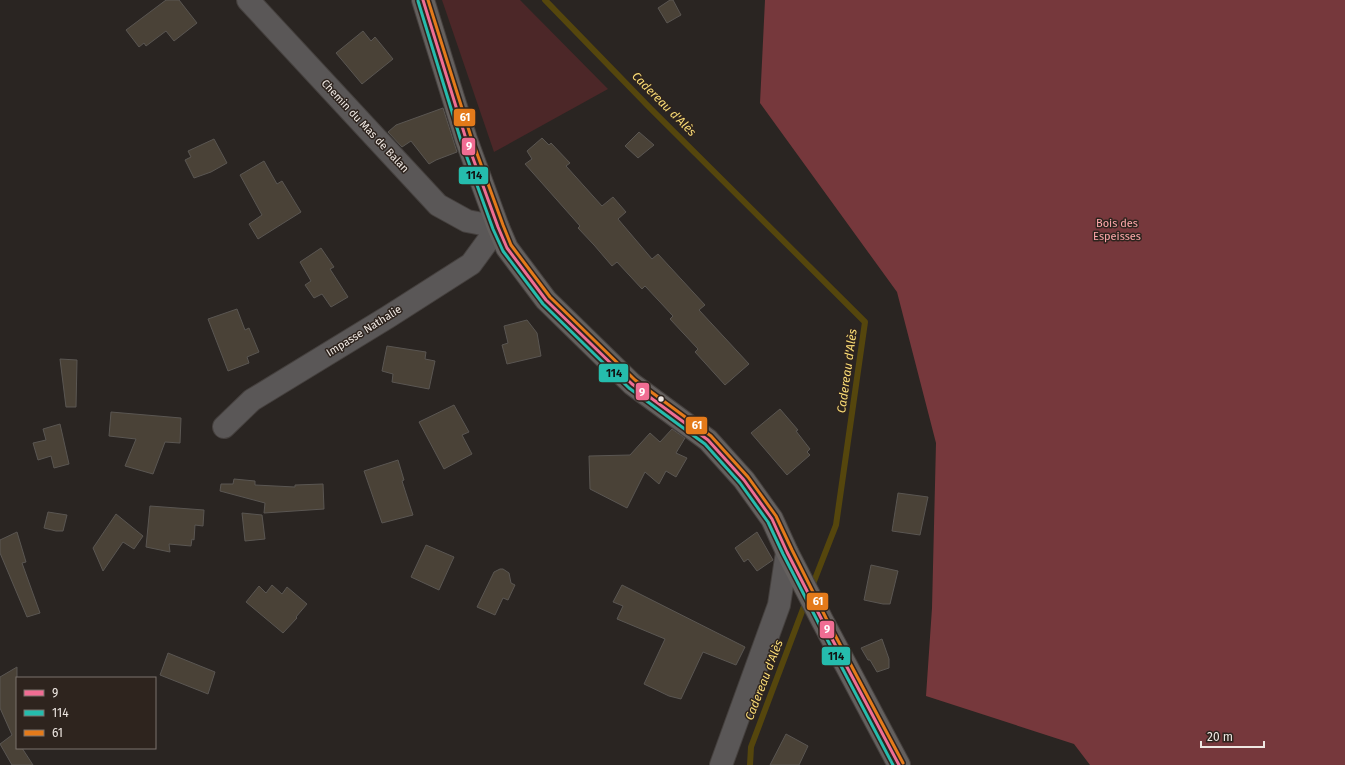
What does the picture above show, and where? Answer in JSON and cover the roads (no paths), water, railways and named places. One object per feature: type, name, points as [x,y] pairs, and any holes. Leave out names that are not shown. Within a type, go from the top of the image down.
[{"type":"main road","points":[[423,0],[466,139],[507,248],[546,300],[632,384],[708,440],[744,480],[772,519],[822,620],[899,765]]},
{"type":"street","name":"Chemin du Mas de Balan","points":[[248,0],[438,206],[467,221],[498,227]]},
{"type":"street","name":"Impasse Nathalie","points":[[224,427],[252,400],[388,317],[471,264],[498,227]]},
{"type":"street","points":[[721,765],[778,606],[788,552]]},
{"type":"waterway","name":"Cadereau d'Alès","points":[[545,0],[650,108],[865,322],[836,525],[811,589]]},
{"type":"waterway","name":"Cadereau d'Alès","points":[[750,765],[751,747],[806,601]]},
{"type":"park label","name":"Bois des Espeisses","points":[[1117,229]]}]
